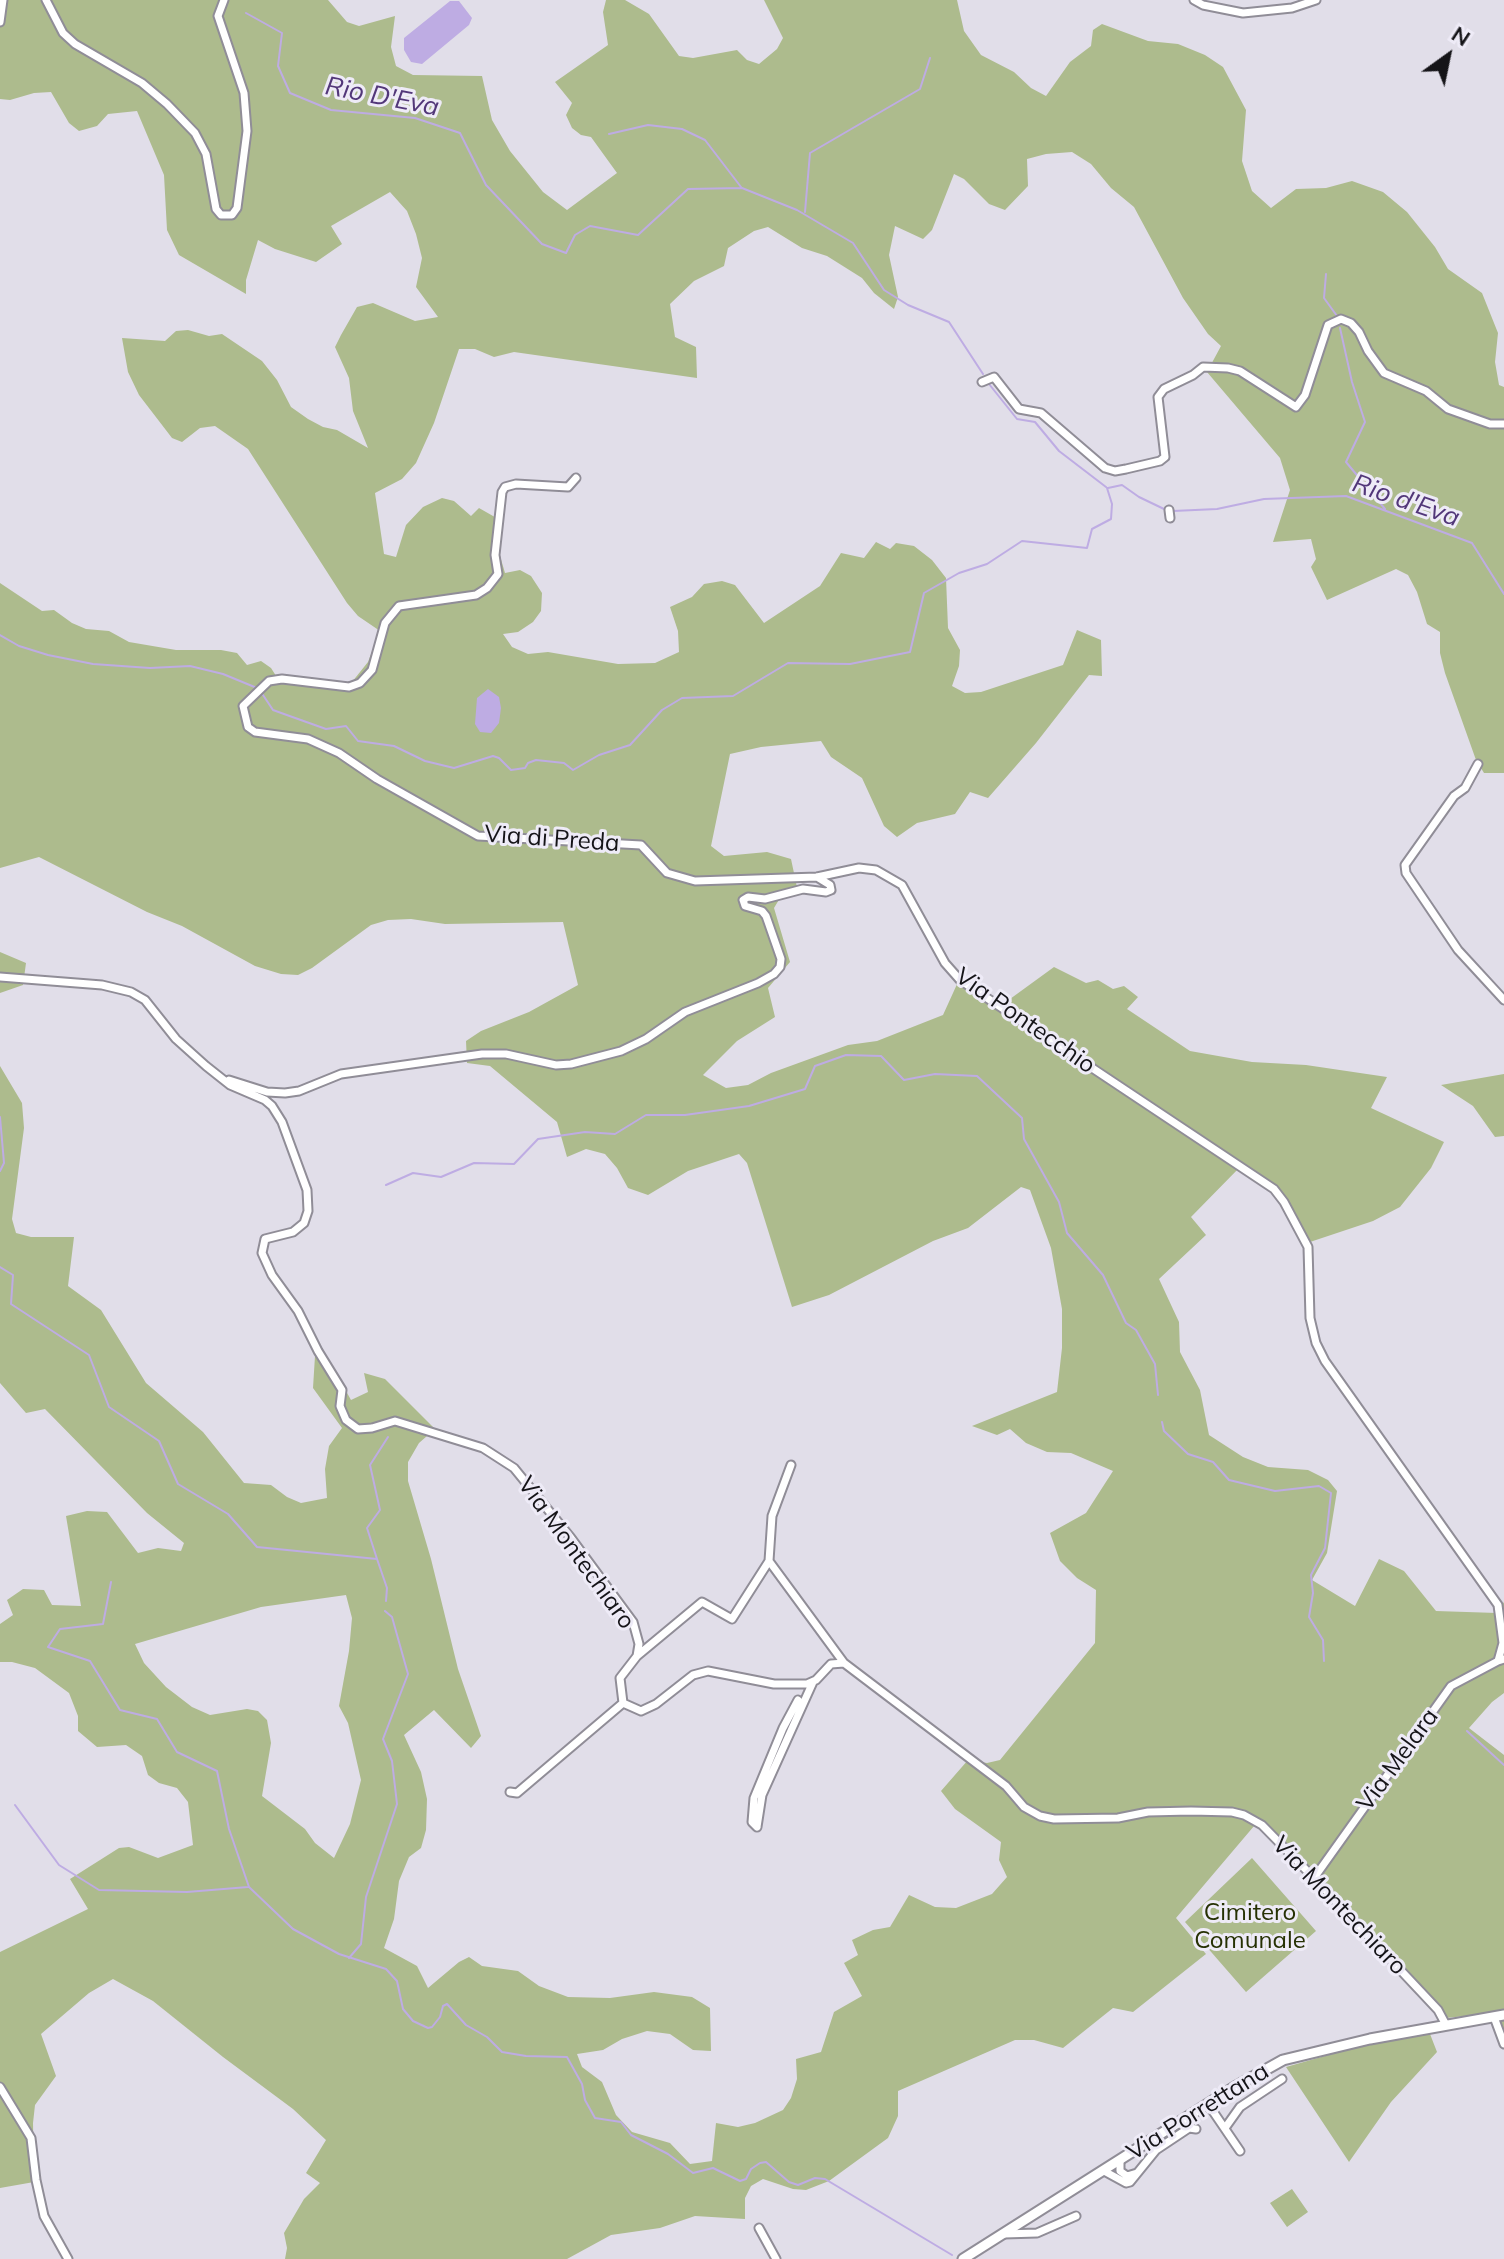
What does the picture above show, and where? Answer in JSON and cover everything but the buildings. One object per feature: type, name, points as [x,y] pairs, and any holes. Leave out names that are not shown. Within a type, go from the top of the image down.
[{"type":"main road","name":"Via Porrettana","points":[[963,2259],[978,2255],[1002,2234],[1104,2171],[1118,2166],[1208,2104],[1283,2060],[1370,2039],[1499,2016]]},
{"type":"street","points":[[0,22],[3,0]]},
{"type":"street","points":[[46,0],[63,33],[75,44],[142,83],[195,133],[206,154],[216,209],[221,215],[232,215],[237,208],[247,131],[244,93],[218,16],[224,0]]},
{"type":"street","points":[[1194,0],[1203,5],[1243,13],[1292,8],[1316,0]]},
{"type":"street","points":[[982,382],[994,377],[1019,409],[1041,413],[1105,468],[1115,471],[1160,461],[1165,457],[1158,397],[1164,389],[1203,367],[1240,371],[1296,407],[1305,395],[1328,325],[1341,319],[1351,323],[1359,332],[1384,373],[1426,391],[1448,409],[1490,424],[1504,424]]},
{"type":"street","name":"Via di Preda","points":[[576,478],[568,487],[516,484],[505,487],[495,555],[498,574],[487,588],[476,595],[399,606],[385,623],[372,670],[360,683],[349,687],[282,679],[269,681],[243,706],[248,727],[255,732],[308,739],[339,753],[377,779],[478,836],[641,845],[667,873],[695,881],[817,877]]},
{"type":"street","points":[[1478,764],[1465,788],[1454,796],[1405,865],[1406,873],[1458,950],[1504,1000]]},
{"type":"street","name":"Via Pontecchio","points":[[817,877],[859,868],[876,870],[902,885],[945,963],[960,980],[1274,1189],[1308,1247],[1310,1318],[1316,1343],[1325,1361],[1501,1602],[1503,1644]]},
{"type":"street","points":[[223,1079],[267,1092],[285,1093],[299,1091],[341,1074],[482,1054],[506,1054],[556,1065],[621,1051],[646,1039],[685,1012],[774,974],[780,967],[781,959],[766,916],[762,911],[745,906],[743,900],[748,897],[765,899],[803,889],[831,890],[830,885],[817,877]]},
{"type":"street","name":"Via Montechiaro","points":[[0,977],[102,985],[131,992],[145,1000],[176,1039],[206,1066],[272,1106],[282,1122],[307,1190],[308,1211],[304,1223],[293,1232],[265,1239],[262,1253],[272,1275],[298,1311],[342,1390],[340,1406],[346,1420],[358,1429],[395,1421],[483,1448],[514,1468],[633,1622],[639,1644],[637,1656],[620,1678],[623,1703]]},
{"type":"street","points":[[637,1656],[702,1602],[732,1619],[769,1561],[772,1516],[791,1465]]},
{"type":"street","name":"Via Montechiaro","points":[[769,1561],[844,1663],[1006,1786],[1024,1807],[1040,1816],[1054,1819],[1118,1818],[1148,1812],[1232,1812],[1255,1819],[1438,2010],[1446,2025]]},
{"type":"street","points":[[1501,1660],[1503,1644]]},
{"type":"street","name":"Via Melara","points":[[1314,1878],[1451,1686],[1501,1660]]},
{"type":"street","points":[[811,1682],[774,1764],[762,1795],[758,1825],[754,1826],[754,1798],[783,1728],[811,1682],[831,1664],[844,1663]]},
{"type":"street","points":[[510,1792],[517,1793],[623,1703],[641,1711],[656,1704],[693,1675],[708,1671],[774,1684],[811,1682]]},
{"type":"street","points":[[1499,2016],[1504,2044]]},
{"type":"street","points":[[1225,2128],[1240,2107],[1282,2079]]},
{"type":"street","points":[[0,2087],[31,2138],[44,2216],[68,2259]]},
{"type":"street","points":[[1208,2104],[1240,2151]]},
{"type":"street","points":[[1104,2171],[1126,2183],[1135,2178],[1156,2150],[1189,2128],[1196,2129]]},
{"type":"street","points":[[1118,2166],[1127,2176],[1142,2169]]},
{"type":"street","points":[[1002,2234],[1037,2233],[1076,2216]]},
{"type":"street","points":[[759,2228],[776,2259]]},
{"type":"green space","points":[[0,0],[328,0],[347,22],[359,26],[395,16],[391,47],[396,66],[413,75],[482,76],[492,120],[510,151],[543,192],[567,210],[617,173],[591,137],[581,135],[572,128],[566,115],[572,103],[555,82],[608,45],[603,12],[606,0],[625,0],[649,14],[679,56],[693,58],[737,50],[747,60],[759,64],[777,49],[783,38],[764,0],[957,0],[964,31],[981,55],[1014,72],[1031,88],[1046,96],[1070,62],[1091,46],[1093,30],[1102,24],[1148,41],[1178,44],[1205,55],[1223,67],[1246,110],[1242,161],[1252,191],[1271,208],[1296,189],[1326,188],[1352,181],[1383,192],[1407,212],[1448,269],[1482,293],[1498,333],[1495,362],[1499,385],[1504,387],[1504,773],[1484,773],[1476,760],[1445,673],[1440,653],[1440,632],[1427,624],[1408,575],[1396,569],[1327,600],[1311,567],[1316,559],[1311,539],[1273,542],[1290,490],[1280,458],[1207,372],[1221,346],[1208,334],[1183,298],[1134,207],[1111,188],[1091,164],[1072,152],[1027,159],[1028,186],[1005,210],[989,204],[964,179],[954,174],[932,230],[923,239],[895,226],[889,255],[898,297],[894,309],[874,293],[862,278],[827,256],[802,248],[768,227],[754,231],[728,248],[724,266],[694,281],[670,304],[675,337],[696,347],[697,378],[514,352],[494,357],[475,349],[459,349],[434,423],[416,463],[402,479],[375,493],[384,554],[396,557],[406,525],[423,507],[442,498],[454,501],[471,516],[479,508],[500,520],[500,556],[505,573],[520,570],[531,576],[542,593],[541,611],[533,622],[518,632],[503,634],[512,647],[528,654],[548,652],[618,664],[655,663],[679,652],[678,631],[670,607],[692,597],[704,584],[722,581],[735,585],[764,623],[820,586],[841,553],[864,558],[876,542],[890,549],[896,543],[914,546],[932,560],[946,578],[948,628],[960,650],[959,666],[952,686],[965,693],[981,692],[1063,665],[1077,630],[1101,640],[1102,676],[1089,675],[988,798],[970,792],[955,814],[917,823],[897,837],[884,826],[862,778],[831,757],[821,741],[761,747],[730,754],[711,846],[724,856],[767,852],[791,859],[798,892],[780,898],[774,908],[790,962],[768,988],[775,1017],[737,1041],[703,1075],[726,1088],[748,1085],[771,1073],[848,1045],[877,1041],[943,1015],[958,982],[999,1007],[1054,967],[1086,983],[1098,980],[1113,989],[1124,986],[1138,997],[1127,1009],[1190,1051],[1252,1062],[1306,1065],[1387,1077],[1371,1108],[1444,1142],[1431,1168],[1400,1207],[1373,1221],[1307,1243],[1283,1199],[1241,1166],[1191,1217],[1206,1235],[1159,1279],[1179,1322],[1180,1352],[1200,1390],[1209,1435],[1243,1457],[1268,1467],[1308,1470],[1328,1480],[1337,1491],[1327,1553],[1312,1580],[1355,1606],[1379,1559],[1404,1571],[1436,1611],[1497,1613],[1504,1602],[1504,1693],[1469,1728],[1504,1755],[1504,2036],[1495,2013],[1446,2018],[1260,1819],[1176,1918],[1206,1954],[1133,2012],[1113,2008],[1063,2048],[1034,2040],[1015,2040],[898,2091],[898,2116],[888,2138],[829,2181],[806,2190],[763,2179],[751,2186],[745,2198],[745,2219],[695,2216],[660,2228],[611,2235],[567,2259],[285,2259],[287,2248],[284,2233],[304,2199],[320,2183],[306,2173],[326,2140],[293,2109],[153,2001],[113,1979],[89,1993],[41,2034],[56,2076],[35,2105],[34,2182],[0,2188],[0,1952],[88,1909],[70,1879],[119,1848],[129,1847],[158,1858],[193,1845],[188,1802],[177,1788],[159,1783],[148,1775],[142,1756],[126,1745],[97,1747],[78,1731],[78,1716],[69,1693],[35,1668],[0,1662],[0,1624],[13,1615],[7,1600],[23,1589],[44,1590],[52,1605],[81,1606],[66,1516],[87,1511],[107,1512],[138,1553],[158,1548],[181,1551],[184,1543],[147,1513],[45,1409],[26,1413],[0,1383],[0,1066],[22,1103],[24,1128],[12,1219],[16,1233],[31,1237],[74,1237],[68,1286],[101,1310],[146,1383],[203,1432],[244,1483],[271,1485],[301,1503],[327,1498],[325,1469],[329,1446],[342,1428],[313,1388],[315,1356],[324,1352],[351,1400],[368,1392],[364,1373],[385,1379],[435,1429],[419,1443],[408,1462],[408,1481],[458,1669],[481,1736],[471,1748],[434,1710],[404,1735],[421,1772],[427,1799],[426,1830],[421,1848],[409,1857],[399,1881],[394,1919],[384,1948],[417,1966],[428,1988],[469,1957],[482,1966],[518,1971],[539,1986],[568,1997],[610,1998],[654,1992],[692,1997],[710,2008],[711,2051],[693,2050],[670,2034],[647,2031],[622,2039],[603,2050],[577,2054],[582,2067],[602,2082],[616,2115],[632,2132],[670,2143],[690,2164],[712,2161],[716,2123],[738,2127],[783,2110],[797,2079],[796,2059],[821,2052],[834,2012],[862,1996],[844,1963],[858,1955],[852,1940],[873,1930],[890,1927],[909,1895],[935,1907],[956,1908],[992,1894],[1007,1877],[999,1860],[1001,1842],[955,1809],[941,1791],[968,1760],[987,1763],[1000,1760],[1095,1643],[1096,1590],[1077,1578],[1060,1561],[1050,1533],[1086,1513],[1113,1471],[1071,1453],[1047,1452],[1026,1443],[1010,1429],[997,1435],[972,1426],[1057,1392],[1062,1309],[1051,1248],[1030,1190],[1021,1187],[968,1228],[933,1241],[829,1295],[792,1307],[747,1163],[739,1154],[688,1171],[648,1195],[628,1188],[605,1154],[586,1149],[567,1157],[557,1122],[490,1066],[467,1063],[466,1041],[578,985],[563,922],[445,924],[411,919],[388,920],[371,925],[312,968],[298,975],[281,974],[255,966],[182,926],[147,912],[39,857],[0,868],[0,583],[42,611],[54,610],[86,629],[109,631],[129,642],[176,650],[237,653],[247,665],[261,661],[271,668],[278,679],[352,682],[368,662],[380,631],[358,616],[347,603],[248,449],[215,426],[200,428],[182,442],[172,438],[139,395],[128,372],[122,338],[165,341],[176,331],[188,330],[209,336],[222,334],[262,361],[277,380],[291,407],[323,427],[337,430],[368,448],[353,411],[349,378],[335,347],[341,335],[357,307],[373,303],[415,321],[438,317],[416,287],[422,258],[416,234],[407,211],[390,192],[331,226],[342,244],[316,262],[258,240],[246,280],[246,294],[179,255],[167,230],[164,175],[137,111],[108,114],[97,126],[79,131],[69,123],[51,92],[0,99]],"holes":[[[346,1595],[352,1618],[339,1706],[348,1723],[361,1780],[350,1824],[334,1858],[315,1843],[305,1829],[262,1796],[271,1743],[267,1720],[258,1711],[247,1709],[210,1715],[192,1707],[166,1687],[144,1663],[135,1644],[261,1607]]]},
{"type":"green space","points":[[0,952],[26,963],[23,985],[0,993]]},
{"type":"green space","points":[[1504,1074],[1504,1136],[1495,1137],[1473,1106],[1441,1085]]},
{"type":"green space","name":"Cimitero Comunale","points":[[1252,1858],[1316,1931],[1246,1992],[1185,1922]]},
{"type":"green space","points":[[1430,2034],[1437,2052],[1391,2102],[1349,2162],[1286,2067],[1371,2043]]},
{"type":"green space","points":[[1292,2189],[1308,2212],[1287,2227],[1270,2203]]},
{"type":"shaded area","points":[[450,1],[459,1],[472,18],[469,25],[422,64],[411,62],[404,50],[404,38]]},
{"type":"shaded area","points":[[488,689],[499,697],[501,708],[499,723],[491,733],[480,732],[475,724],[477,698]]},
{"type":"waterway","name":"Rio D'Eva","points":[[246,13],[282,33],[278,66],[290,93],[331,110],[415,118],[460,133],[486,185],[542,244],[566,253],[575,235],[590,226],[638,235],[688,189],[742,188],[797,210],[853,243],[884,290],[908,305],[949,322],[983,374]]},
{"type":"waterway","points":[[805,212],[810,153],[920,89],[930,58]]},
{"type":"waterway","points":[[609,134],[648,125],[682,129],[705,140],[741,187]]},
{"type":"waterway","points":[[1326,274],[1324,298],[1337,316]]},
{"type":"waterway","points":[[1340,328],[1365,422],[1346,462],[1385,509]]},
{"type":"waterway","name":"Rio D'Eva","points":[[989,384],[1017,419],[1035,422],[1059,451],[1106,487]]},
{"type":"waterway","points":[[1108,488],[1122,485],[1164,509]]},
{"type":"waterway","points":[[261,692],[273,710],[326,729],[346,726],[358,741],[394,746],[425,761],[454,768],[493,756],[511,770],[525,768],[536,760],[564,763],[573,770],[599,755],[630,745],[662,710],[682,698],[733,696],[788,663],[850,664],[910,652],[924,593],[959,573],[987,564],[1022,541],[1087,548],[1092,529],[1111,519],[1112,504],[1107,488]]},
{"type":"waterway","name":"Rio d'Eva","points":[[1173,511],[1217,509],[1264,499],[1346,496],[1472,543],[1504,594]]},
{"type":"waterway","points":[[0,635],[19,646],[48,655],[93,664],[150,668],[190,666],[223,674],[257,688]]},
{"type":"waterway","points":[[386,1185],[413,1173],[441,1177],[474,1163],[514,1164],[538,1139],[585,1132],[615,1134],[646,1115],[685,1115],[749,1106],[805,1089],[815,1066],[846,1055],[881,1056],[904,1080],[935,1074],[977,1076],[1022,1118],[1024,1139],[1059,1202],[1067,1233],[1103,1275],[1126,1323],[1136,1330],[1155,1364],[1158,1395]]},
{"type":"waterway","points":[[0,1117],[4,1163],[0,1171]]},
{"type":"waterway","points":[[0,1267],[13,1275],[11,1304],[89,1355],[109,1407],[159,1441],[178,1484],[228,1514],[257,1547],[377,1559],[387,1588],[386,1601]]},
{"type":"waterway","points":[[1162,1422],[1164,1431],[1188,1454],[1213,1462],[1229,1480],[1275,1491],[1319,1486],[1331,1493],[1325,1548],[1311,1575],[1313,1593],[1309,1617],[1323,1640],[1324,1661]]},
{"type":"waterway","points":[[377,1559],[367,1528],[380,1510],[370,1465],[388,1437]]},
{"type":"waterway","points":[[111,1582],[103,1624],[60,1629],[48,1647],[90,1661],[120,1710],[157,1719],[177,1752],[217,1771],[229,1829],[249,1887],[293,1929],[339,1954],[386,1969],[397,1981],[403,2009],[413,2021],[432,2027],[447,2004],[466,2025],[487,2037],[502,2052],[567,2057],[595,2118],[621,2122],[631,2135],[668,2154],[693,2173],[713,2168],[740,2181],[746,2179],[751,2169],[766,2162],[789,2182],[798,2185],[815,2178],[825,2179],[952,2255]]},
{"type":"waterway","points":[[349,1958],[361,1944],[366,1897],[397,1804],[392,1761],[383,1739],[408,1674],[392,1617],[385,1611]]},
{"type":"waterway","points":[[1467,1731],[1504,1765]]},
{"type":"waterway","points":[[15,1805],[59,1865],[99,1890],[187,1892],[248,1887]]}]
